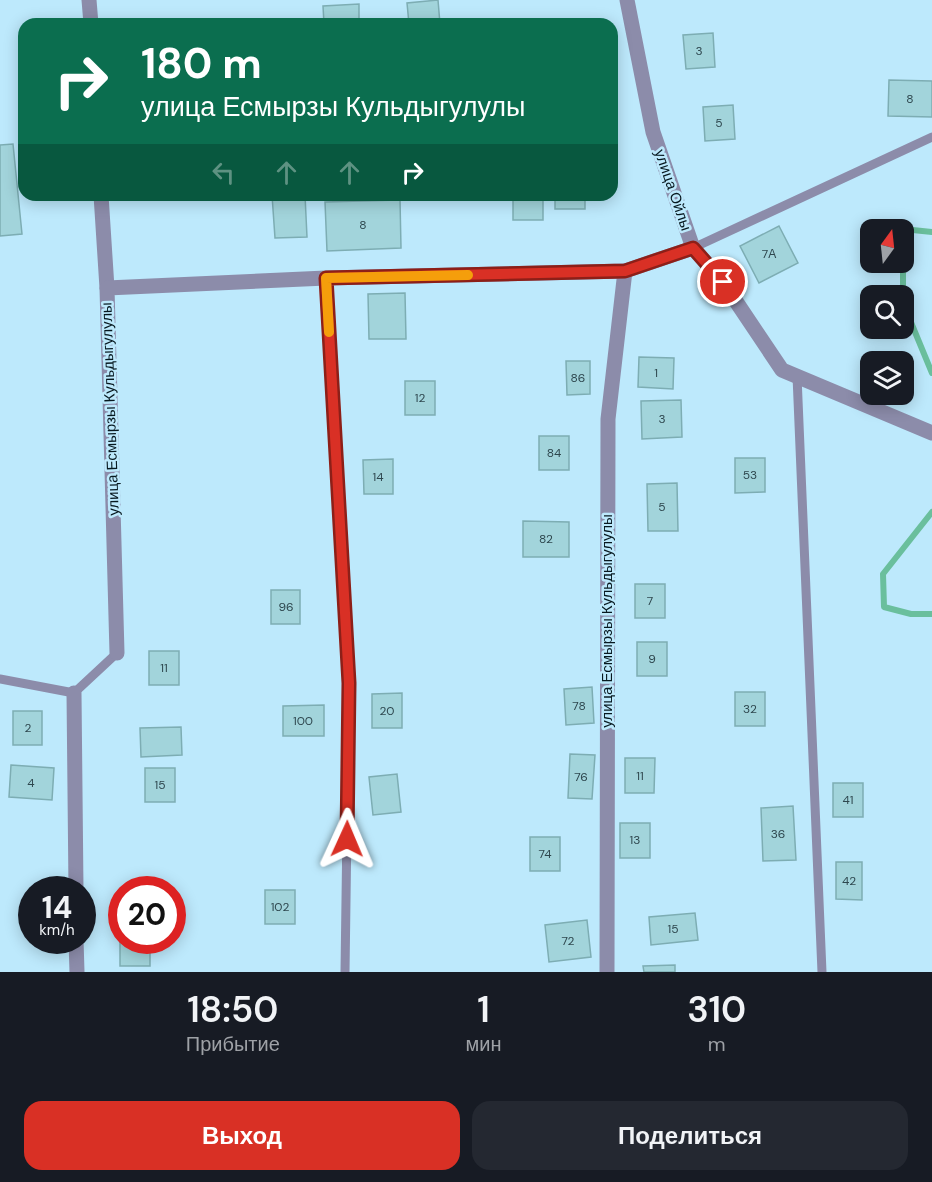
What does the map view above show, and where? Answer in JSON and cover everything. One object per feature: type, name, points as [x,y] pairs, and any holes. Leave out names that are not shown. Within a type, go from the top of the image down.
[{"type":"street","points":[[89,0],[90,18]]},
{"type":"street","name":"улица Ойлы","points":[[627,0],[653,132],[693,248],[723,282],[782,370],[932,433]]},
{"type":"street","points":[[101,201],[107,288]]},
{"type":"street","name":"улица Есмырзы Кульдыгулулы","points":[[117,653],[107,288],[326,278],[625,271],[693,248]]},
{"type":"street","name":"улица Есмырзы Кульдыгулулы","points":[[607,972],[608,419],[625,271]]},
{"type":"street","points":[[74,693],[76,876]]},
{"type":"street","points":[[76,954],[77,972]]},
{"type":"lane","points":[[693,248],[932,137]]},
{"type":"lane","points":[[326,278],[349,683],[345,972]]},
{"type":"lane","points":[[797,376],[822,972]]},
{"type":"lane","points":[[0,679],[74,693],[117,653]]},
{"type":"building","points":[[438,0],[440,18],[408,18],[407,3]]},
{"type":"building","points":[[359,4],[359,18],[324,18],[323,6]]},
{"type":"building","points":[[713,33],[715,67],[686,69],[683,35]]},
{"type":"building","points":[[889,80],[932,81],[932,117],[888,116]]},
{"type":"building","points":[[733,105],[735,139],[705,141],[703,107]]},
{"type":"building","points":[[13,144],[22,234],[0,236],[0,145]]},
{"type":"building","points":[[272,201],[305,201],[307,237],[275,238]]},
{"type":"building","points":[[400,201],[401,248],[327,251],[325,202]]},
{"type":"building","points":[[513,201],[543,201],[543,220],[513,220]]},
{"type":"building","points":[[555,201],[585,201],[585,209],[555,209]]},
{"type":"building","points":[[779,226],[798,263],[759,283],[740,246]]},
{"type":"building","points":[[405,293],[406,339],[369,339],[368,294]]},
{"type":"building","points":[[639,357],[674,358],[673,389],[638,387]]},
{"type":"building","points":[[566,361],[590,361],[590,394],[567,395]]},
{"type":"building","points":[[405,381],[435,381],[435,415],[405,415]]},
{"type":"building","points":[[681,400],[682,437],[642,439],[641,401]]},
{"type":"building","points":[[539,436],[569,436],[569,470],[539,470]]},
{"type":"building","points":[[735,458],[765,458],[765,492],[735,493]]},
{"type":"building","points":[[393,459],[393,494],[364,494],[363,460]]},
{"type":"building","points":[[677,483],[678,531],[648,531],[647,484]]},
{"type":"building","points":[[523,521],[569,522],[569,557],[523,557]]},
{"type":"building","points":[[635,584],[665,584],[665,618],[635,618]]},
{"type":"building","points":[[271,590],[300,590],[300,624],[271,624]]},
{"type":"building","points":[[637,642],[667,642],[667,676],[637,676]]},
{"type":"building","points":[[149,651],[179,651],[179,685],[149,685]]},
{"type":"building","points":[[592,687],[594,723],[566,725],[564,689]]},
{"type":"building","points":[[735,692],[765,692],[765,726],[735,726]]},
{"type":"building","points":[[402,693],[402,728],[372,728],[372,694]]},
{"type":"building","points":[[324,705],[324,736],[283,736],[283,706]]},
{"type":"building","points":[[13,711],[42,711],[42,745],[13,745]]},
{"type":"building","points":[[181,727],[182,755],[141,757],[140,728]]},
{"type":"building","points":[[570,754],[595,755],[592,799],[568,798]]},
{"type":"building","points":[[625,758],[655,758],[654,793],[625,793]]},
{"type":"building","points":[[11,765],[54,768],[52,800],[9,797]]},
{"type":"building","points":[[145,768],[175,768],[175,802],[145,802]]},
{"type":"building","points":[[397,774],[401,812],[373,815],[369,777]]},
{"type":"building","points":[[833,783],[863,783],[863,817],[833,817]]},
{"type":"building","points":[[793,806],[796,860],[763,861],[761,808]]},
{"type":"building","points":[[620,823],[650,823],[650,858],[620,858]]},
{"type":"building","points":[[530,837],[560,837],[560,871],[530,871]]},
{"type":"building","points":[[836,862],[862,862],[862,900],[836,899]]},
{"type":"building","points":[[265,890],[295,890],[295,924],[265,924]]},
{"type":"building","points":[[695,913],[698,940],[651,945],[649,917]]},
{"type":"building","points":[[587,920],[591,957],[549,962],[545,925]]},
{"type":"building","points":[[120,954],[150,954],[150,966],[120,966]]},
{"type":"building","points":[[675,965],[675,972],[644,972],[643,966]]},
{"type":"waterway","points":[[903,285],[903,229],[932,232]]},
{"type":"waterway","points":[[914,330],[932,373]]},
{"type":"waterway","points":[[932,512],[883,574],[884,607],[911,614],[932,614]]},
{"type":"slow traffic","points":[[329,332],[326,278],[468,275]]},
{"type":"route","points":[[347,839],[349,683],[326,278],[625,271],[693,248],[723,282]]}]
